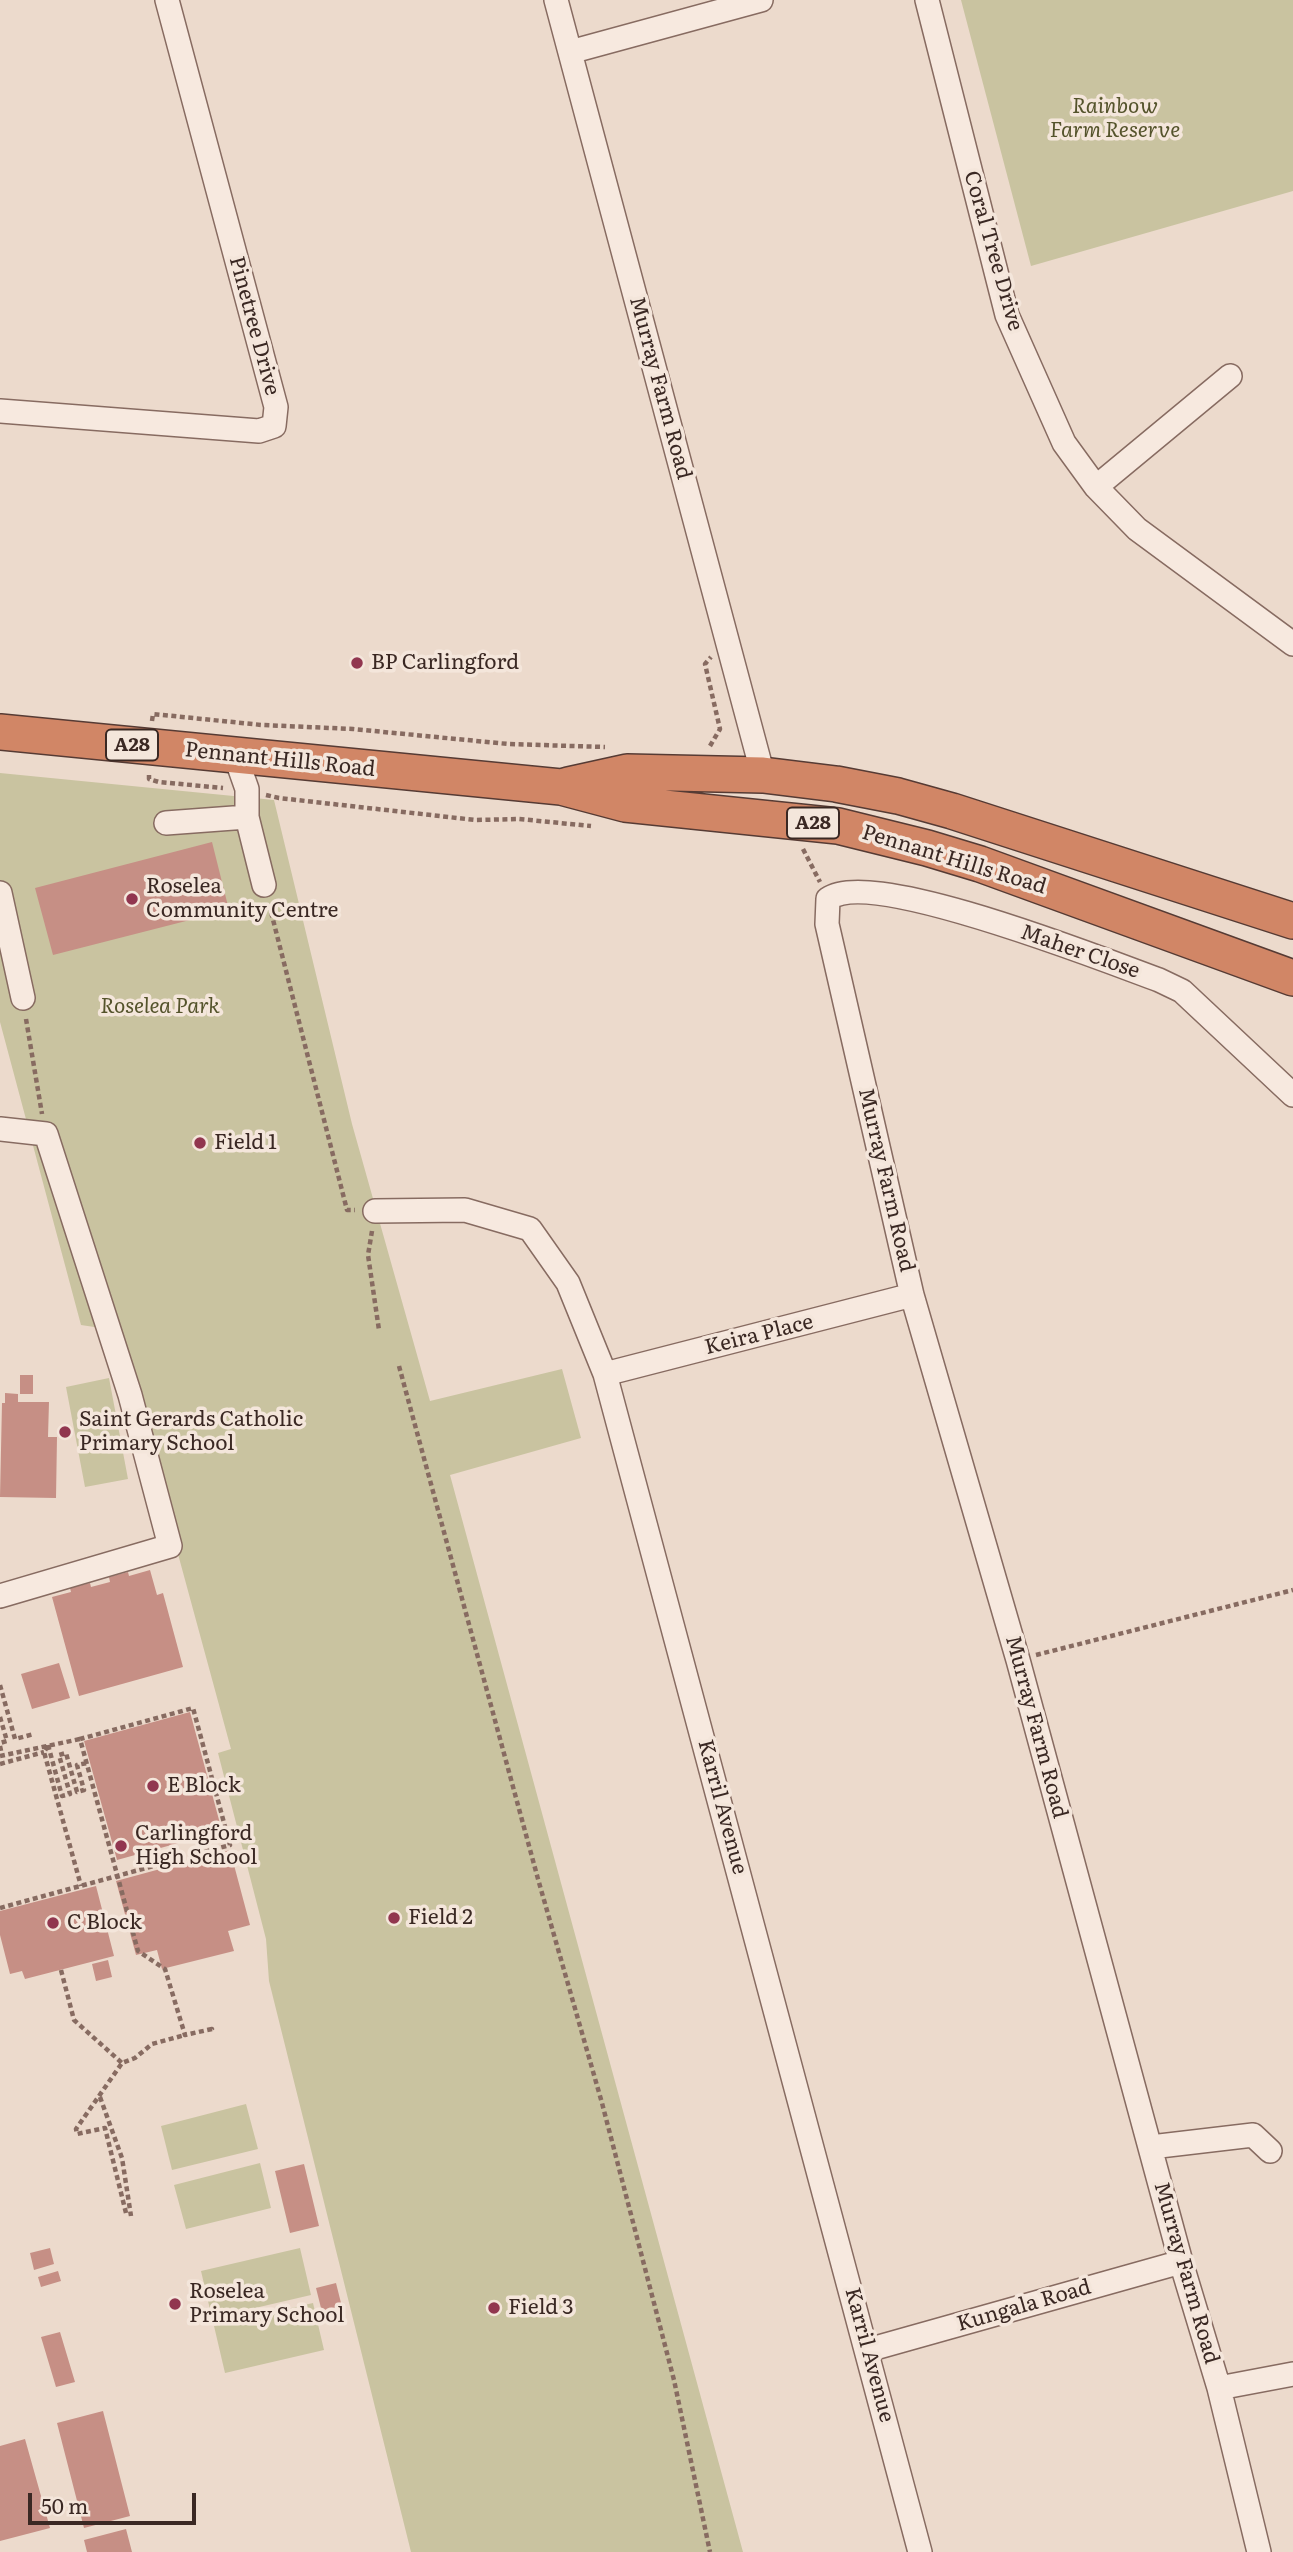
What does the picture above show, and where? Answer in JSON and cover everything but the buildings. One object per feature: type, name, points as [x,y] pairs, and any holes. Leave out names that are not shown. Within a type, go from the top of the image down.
[{"type":"highway","name":"Pennant Hills Road","points":[[0,732],[561,787],[625,804],[838,826],[980,864],[1293,978]]},
{"type":"highway","name":"Pennant Hills Road","points":[[561,787],[627,772],[763,775],[835,784],[939,807],[1293,921]]},
{"type":"highway","points":[[763,775],[768,789],[777,799],[806,805],[838,826]]},
{"type":"street","name":"Pinetree Drive","points":[[0,411],[259,432],[274,426],[276,408],[167,0]]},
{"type":"street","name":"Murray Farm Road","points":[[556,0],[763,775]]},
{"type":"street","points":[[570,51],[761,0]]},
{"type":"street","name":"Coral Tree Drive","points":[[927,0],[1007,316],[1064,443],[1096,487],[1137,529],[1293,645]]},
{"type":"street","points":[[1096,487],[1230,376]]},
{"type":"street","points":[[235,755],[247,789],[247,817],[264,885]]},
{"type":"street","points":[[166,823],[247,817]]},
{"type":"street","name":"Maher Close","points":[[828,899],[839,893],[852,892],[913,900],[994,921],[1159,980],[1182,991],[1293,1095]]},
{"type":"street","points":[[0,893],[23,998]]},
{"type":"street","name":"Murray Farm Road","points":[[828,899],[827,924],[912,1295],[1018,1660],[1181,2262],[1219,2388],[1259,2552]]},
{"type":"street","points":[[0,1129],[46,1134],[130,1395],[170,1546],[0,1596]]},
{"type":"street","name":"Karril Avenue","points":[[375,1211],[465,1210],[530,1229],[568,1283],[605,1374],[920,2552]]},
{"type":"street","name":"Keira Place","points":[[605,1374],[912,1295]]},
{"type":"street","points":[[1152,2147],[1253,2135],[1270,2151]]},
{"type":"street","name":"Kungala Road","points":[[868,2350],[1181,2262]]},
{"type":"street","points":[[1219,2388],[1293,2374]]},
{"type":"path","points":[[708,750],[720,729],[705,664],[727,637]]},
{"type":"path","points":[[153,714],[262,726],[353,729],[508,744],[612,747]]},
{"type":"path","points":[[149,779],[192,787],[247,789],[279,798],[475,820],[519,819],[602,827]]},
{"type":"path","points":[[799,840],[828,899]]},
{"type":"path","points":[[264,885],[347,1210],[375,1211],[368,1255],[379,1330]]},
{"type":"path","points":[[23,998],[46,1134]]},
{"type":"path","points":[[400,1366],[538,1879],[606,2116],[674,2380],[710,2552]]},
{"type":"path","points":[[1018,1660],[1293,1590]]},
{"type":"path","points":[[0,1685],[15,1739],[34,1734]]},
{"type":"path","points":[[0,1717],[6,1741],[0,1745],[1,1755],[80,1739],[193,1708],[230,1844],[0,1908]]},
{"type":"path","points":[[80,1739],[138,1951],[165,1969],[184,2035]]},
{"type":"path","points":[[48,1745],[44,1752],[80,1886]]},
{"type":"path","points":[[48,1745],[62,1796],[70,1794],[59,1755],[66,1753],[77,1792],[84,1790],[77,1765],[87,1763]]},
{"type":"path","points":[[0,1764],[44,1752]]},
{"type":"path","points":[[61,1970],[74,2020],[122,2063]]},
{"type":"path","points":[[99,2096],[122,2158],[128,2215],[105,2128],[77,2134],[76,2129],[99,2096],[122,2063],[135,2058],[152,2044],[212,2029],[210,2032]]},
{"type":"green space","name":"Rainbow Farm Reserve","points":[[961,0],[1293,0],[1293,191],[1031,266]]},
{"type":"green space","name":"Roselea Park","points":[[0,773],[274,800],[352,1124],[430,1401],[562,1369],[581,1438],[450,1475],[743,2552],[411,2552],[269,1981],[266,1939],[218,1753],[231,1749],[172,1532],[101,1328],[81,1325],[0,1022]]},
{"type":"green space","points":[[109,1378],[128,1479],[85,1487],[66,1387]]},
{"type":"green space","points":[[246,2104],[258,2149],[172,2170],[161,2126]]},
{"type":"green space","points":[[260,2163],[271,2208],[186,2229],[174,2185]]},
{"type":"green space","points":[[300,2248],[311,2295],[212,2318],[201,2271]]},
{"type":"green space","points":[[313,2303],[324,2350],[225,2373],[214,2326]]},
{"type":"place","name":"BP Carlingford","points":[[357,663]]},
{"type":"place","name":"Roselea Community Centre","points":[[132,899]]},
{"type":"place","name":"Field 1","points":[[200,1143]]},
{"type":"place","name":"Saint Gerards Catholic Primary School","points":[[65,1432]]},
{"type":"place","name":"E Block","points":[[153,1786]]},
{"type":"place","name":"Carlingford High School","points":[[121,1846]]},
{"type":"place","name":"Field 2","points":[[394,1918]]},
{"type":"place","name":"C Block","points":[[53,1923]]},
{"type":"place","name":"Roselea Primary School","points":[[175,2304]]},
{"type":"place","name":"Field 3","points":[[494,2308]]}]
